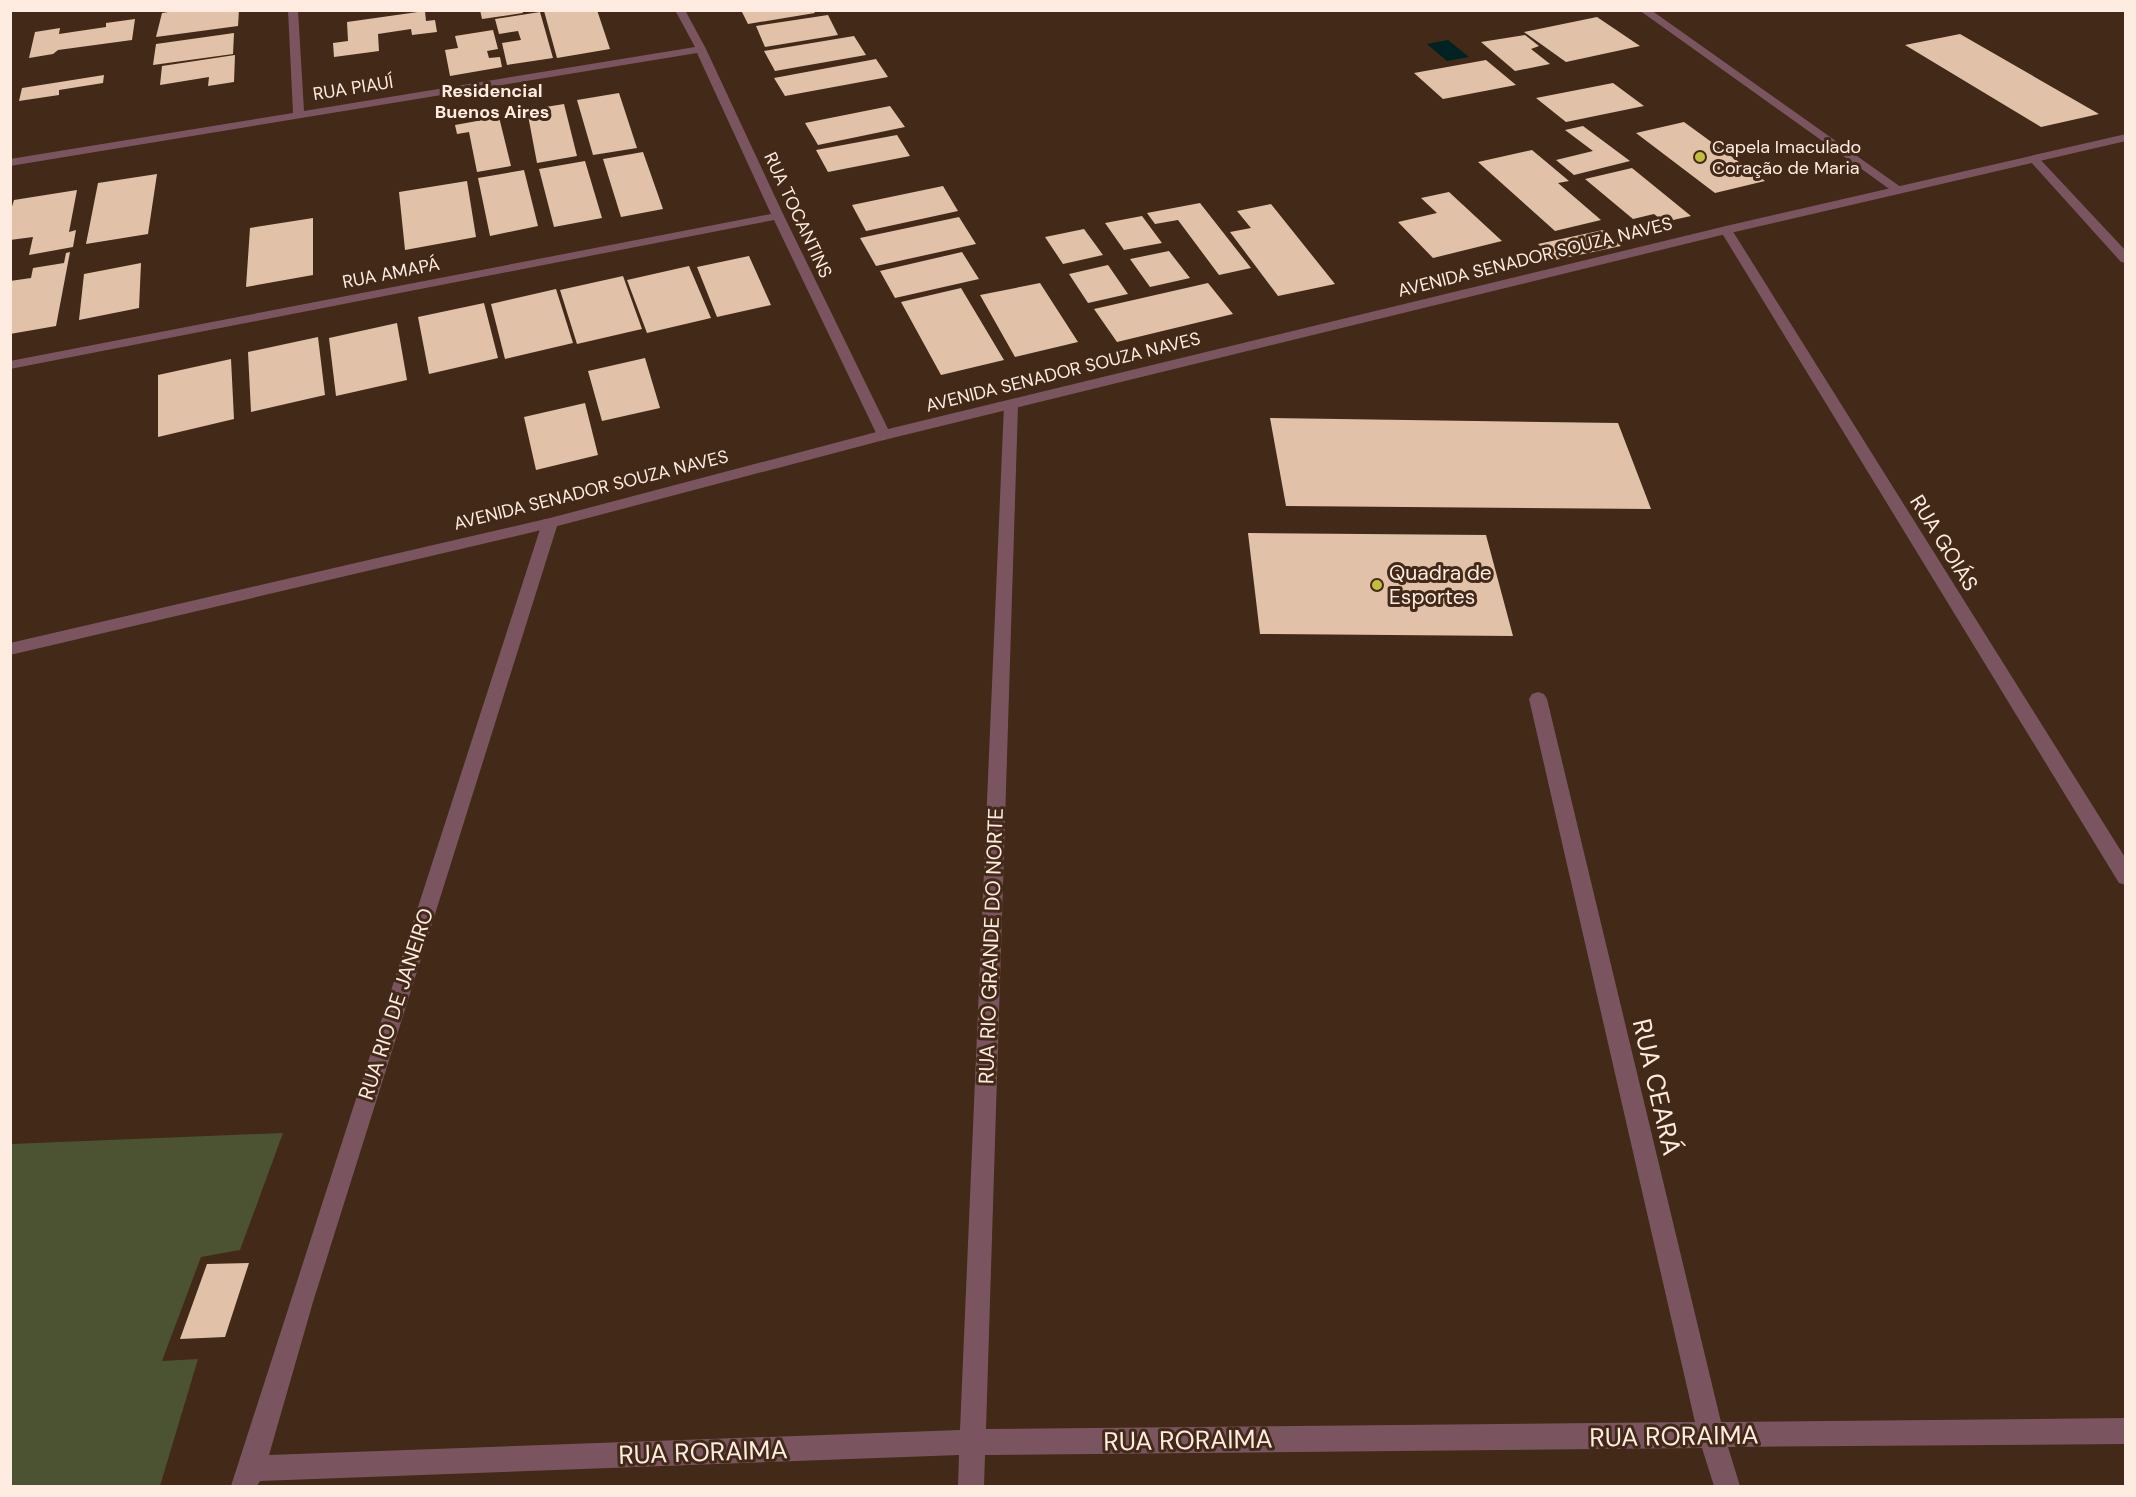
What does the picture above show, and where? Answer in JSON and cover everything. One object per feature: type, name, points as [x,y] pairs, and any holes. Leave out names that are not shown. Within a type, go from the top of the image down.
[{"type":"street","points":[[293,10],[299,116]]},
{"type":"street","name":"RUA TOCANTINS","points":[[680,10],[701,49],[778,216],[884,435]]},
{"type":"street","points":[[1644,10],[1899,190]]},
{"type":"street","name":"RUA PIAUÍ","points":[[10,164],[701,49]]},
{"type":"street","name":"AVENIDA SENADOR SOUZA NAVES","points":[[10,650],[550,523],[884,435],[1726,230],[2126,137]]},
{"type":"street","points":[[2034,159],[2126,259]]},
{"type":"street","name":"RUA AMAPÁ","points":[[10,365],[778,216]]},
{"type":"street","name":"RUA GOIÁS","points":[[1726,230],[2126,877]]},
{"type":"street","name":"RUA RIO GRANDE DO NORTE","points":[[972,1486],[1011,405]]},
{"type":"street","name":"RUA RIO DE JANEIRO","points":[[248,1477],[301,1302],[550,523]]},
{"type":"street","name":"RUA CEARÁ","points":[[1538,699],[1710,1435],[1728,1486]]},
{"type":"street","name":"RUA RORAIMA","points":[[248,1477],[972,1442],[2126,1431]]},
{"type":"green space","points":[[283,1133],[240,1250],[201,1257],[162,1361],[198,1359],[160,1486],[11,1486],[11,1144]]},
{"type":"water","points":[[1448,40],[1469,57],[1447,61],[1427,44]]},
{"type":"building","points":[[180,10],[239,10],[238,26],[156,37],[162,13]]},
{"type":"building","points":[[480,10],[522,10],[523,13],[482,19]]},
{"type":"building","points":[[597,10],[610,49],[557,58],[544,11]]},
{"type":"building","points":[[741,10],[813,10],[815,13],[748,24]]},
{"type":"building","points":[[425,11],[426,21],[435,20],[437,32],[412,35],[411,29],[378,34],[379,51],[334,57],[333,43],[348,41],[347,22]]},
{"type":"building","points":[[540,12],[553,58],[507,65],[502,43],[521,40],[518,31],[499,34],[495,19]]},
{"type":"building","points":[[828,15],[838,35],[765,47],[756,26]]},
{"type":"building","points":[[1597,17],[1640,46],[1566,62],[1524,32]]},
{"type":"building","points":[[135,19],[132,40],[58,50],[53,54],[29,58],[35,32],[60,28],[59,34],[106,27],[106,23]]},
{"type":"building","points":[[493,30],[498,49],[487,51],[489,58],[500,57],[502,67],[450,76],[445,50],[458,48],[455,36]]},
{"type":"building","points":[[234,33],[233,54],[153,65],[156,44]]},
{"type":"building","points":[[1960,34],[2099,114],[2041,127],[1905,45]]},
{"type":"building","points":[[1525,35],[1539,46],[1531,49],[1550,64],[1515,71],[1481,42]]},
{"type":"building","points":[[854,36],[866,55],[775,71],[764,51]]},
{"type":"building","points":[[235,55],[234,82],[208,86],[209,77],[160,85],[162,66]]},
{"type":"building","points":[[876,59],[888,77],[785,96],[774,78]]},
{"type":"building","points":[[1486,60],[1516,85],[1443,99],[1414,73]]},
{"type":"building","points":[[104,75],[103,83],[59,90],[59,95],[19,101],[22,88]]},
{"type":"building","points":[[1613,83],[1644,106],[1566,122],[1536,98]]},
{"type":"building","points":[[619,93],[637,148],[593,155],[577,100]]},
{"type":"building","points":[[564,104],[577,156],[537,163],[527,110]]},
{"type":"building","points":[[890,106],[905,127],[818,145],[805,123]]},
{"type":"building","points":[[499,117],[511,166],[477,172],[469,132],[457,134],[455,125]]},
{"type":"building","name":"Capela Imaculado Coração de Maria","points":[[1684,122],[1765,181],[1715,193],[1636,133]]},
{"type":"building","points":[[1583,126],[1630,161],[1574,175],[1556,160],[1593,151],[1565,130]]},
{"type":"building","points":[[897,135],[910,156],[828,172],[816,150]]},
{"type":"building","points":[[1532,150],[1569,181],[1558,183],[1601,220],[1555,231],[1478,162]]},
{"type":"building","points":[[643,152],[663,209],[621,217],[603,159]]},
{"type":"building","points":[[585,161],[602,218],[554,227],[539,169]]},
{"type":"building","points":[[1632,168],[1691,216],[1664,222],[1654,214],[1633,219],[1585,179]]},
{"type":"building","points":[[524,170],[538,226],[490,236],[478,178]]},
{"type":"building","points":[[157,174],[148,234],[86,244],[98,183]]},
{"type":"building","points":[[467,181],[476,237],[405,250],[399,192]]},
{"type":"building","points":[[943,186],[958,211],[866,231],[852,205]]},
{"type":"building","points":[[77,190],[69,232],[76,230],[73,247],[29,255],[33,237],[10,240],[10,213],[14,200]]},
{"type":"building","points":[[1449,192],[1502,241],[1433,258],[1398,222],[1437,213],[1421,198]]},
{"type":"building","points":[[1200,203],[1251,268],[1219,275],[1178,220],[1155,224],[1147,213]]},
{"type":"building","points":[[1271,204],[1335,284],[1278,296],[1230,232],[1251,228],[1237,211]]},
{"type":"building","points":[[1142,216],[1162,243],[1124,250],[1105,223]]},
{"type":"building","points":[[959,217],[976,244],[876,266],[860,238]]},
{"type":"building","points":[[313,218],[313,275],[246,287],[250,228]]},
{"type":"building","points":[[1084,229],[1103,255],[1063,264],[1045,237]]},
{"type":"building","points":[[1603,230],[1621,246],[1555,260],[1538,244]]},
{"type":"building","points":[[1169,251],[1190,278],[1150,287],[1130,259]]},
{"type":"building","points":[[70,252],[56,326],[10,334],[10,281],[31,278],[33,268],[64,263],[66,253]]},
{"type":"building","points":[[962,252],[979,279],[895,298],[880,271]]},
{"type":"building","points":[[749,256],[771,305],[717,317],[697,267]]},
{"type":"building","points":[[141,263],[139,308],[79,320],[84,274]]},
{"type":"building","points":[[1108,265],[1128,294],[1088,303],[1069,274]]},
{"type":"building","points":[[689,266],[711,318],[647,333],[627,280]]},
{"type":"building","points":[[623,276],[642,329],[577,344],[560,290]]},
{"type":"building","points":[[1040,283],[1078,342],[1015,357],[980,295]]},
{"type":"building","points":[[1208,283],[1233,314],[1117,342],[1094,309]]},
{"type":"building","points":[[961,288],[1004,360],[941,375],[901,302]]},
{"type":"building","points":[[556,289],[573,343],[505,359],[491,304]]},
{"type":"building","points":[[484,303],[498,358],[429,374],[418,317]]},
{"type":"building","points":[[397,323],[407,380],[336,396],[329,338]]},
{"type":"building","points":[[318,337],[325,395],[251,412],[248,352]]},
{"type":"building","points":[[645,358],[660,408],[602,421],[588,371]]},
{"type":"building","points":[[231,359],[234,419],[158,437],[158,375]]},
{"type":"building","points":[[585,403],[598,455],[536,470],[524,417]]},
{"type":"building","points":[[1270,418],[1618,423],[1651,509],[1286,506]]},
{"type":"building","name":"Quadra de Esportes","points":[[1248,533],[1486,535],[1513,636],[1260,634]]},
{"type":"building","points":[[249,1263],[225,1337],[180,1339],[207,1264]]},
{"type":"place","name":"Capela Imaculado Coração de Maria","points":[[1700,157]]},
{"type":"place","name":"Quadra de Esportes","points":[[1377,585]]},
{"type":"district","name":"Residencial Buenos Aires","points":[[492,101]]}]
